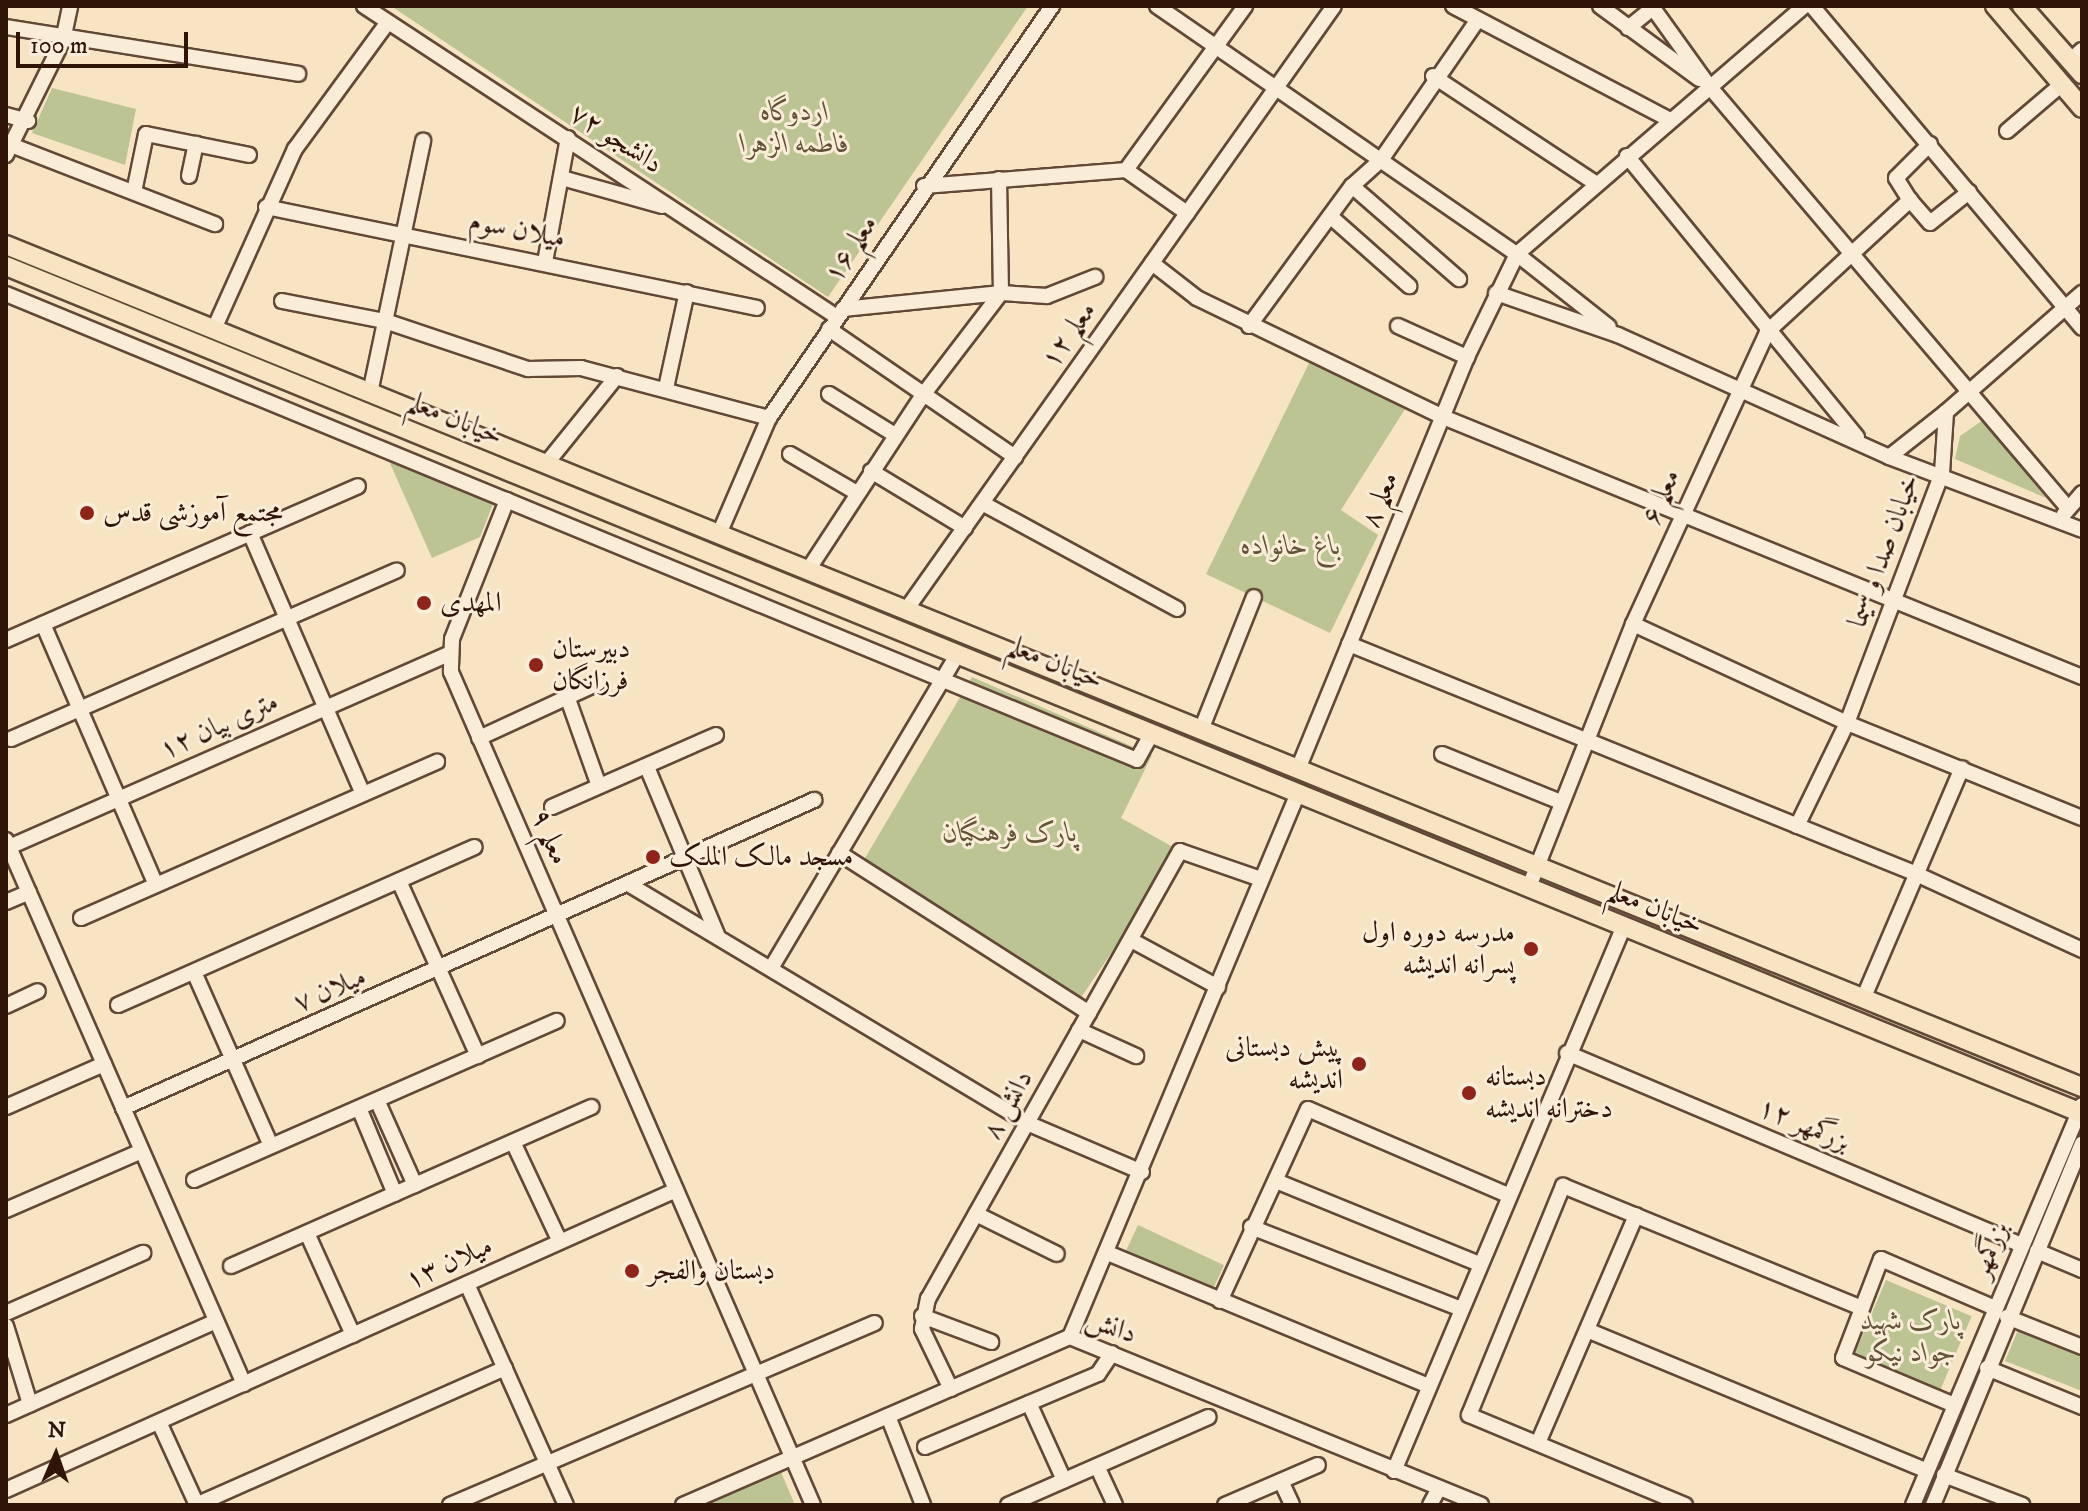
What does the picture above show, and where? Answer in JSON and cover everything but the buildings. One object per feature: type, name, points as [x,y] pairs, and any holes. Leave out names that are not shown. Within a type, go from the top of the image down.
[{"type":"main road","points":[[1995,6],[2082,108]]},
{"type":"main road","points":[[2022,6],[2078,62]]},
{"type":"main road","name":"خیابان معلم","points":[[6,245],[2082,1087]]},
{"type":"main road","name":"خیابان معلم","points":[[6,266],[2080,1110]]},
{"type":"main road","points":[[294,383],[301,365]]},
{"type":"street","points":[[70,6],[63,40],[28,121],[8,150],[134,192],[215,224]]},
{"type":"street","name":"دانشجو ۷۲","points":[[364,6],[836,318],[923,395],[1015,457]]},
{"type":"street","name":"معلم ۱۶","points":[[719,534],[769,418],[924,186],[1052,6]]},
{"type":"street","points":[[1157,6],[1517,254],[1618,335]]},
{"type":"street","points":[[1126,170],[1245,6]]},
{"type":"street","name":"معلم ۱۲","points":[[906,610],[1334,6]]},
{"type":"street","points":[[1453,6],[1670,120]]},
{"type":"street","points":[[1600,6],[1709,86]]},
{"type":"street","name":"معلم ۸","points":[[1298,769],[1467,357],[1517,254],[1595,183],[1804,6]]},
{"type":"street","points":[[1812,6],[2082,328]]},
{"type":"street","points":[[1628,28],[1653,8],[1709,86],[1971,390],[2067,507]]},
{"type":"street","points":[[1249,326],[1352,186],[1381,160],[1433,76],[1477,21]]},
{"type":"street","points":[[214,329],[266,207],[295,149],[388,22]]},
{"type":"street","points":[[6,27],[63,40],[298,74]]},
{"type":"street","points":[[1433,76],[1595,183]]},
{"type":"street","points":[[2007,131],[2062,84]]},
{"type":"street","points":[[6,115],[28,121]]},
{"type":"street","points":[[134,192],[146,134],[249,155]]},
{"type":"street","points":[[545,262],[568,138]]},
{"type":"street","points":[[370,393],[423,141]]},
{"type":"street","points":[[189,176],[196,144]]},
{"type":"street","points":[[1930,144],[1896,178],[1910,200],[1930,223],[1969,192]]},
{"type":"street","points":[[1627,156],[1767,332],[1861,442]]},
{"type":"street","points":[[924,186],[1126,170],[1187,213]]},
{"type":"street","points":[[562,178],[676,210]]},
{"type":"street","points":[[808,570],[895,435],[1001,293],[999,179]]},
{"type":"street","points":[[1352,186],[1459,279]]},
{"type":"street","name":"معلم ۶","points":[[1529,887],[1633,624],[1737,387],[1767,332],[1855,257],[1910,200]]},
{"type":"street","name":"میلان سوم","points":[[266,207],[757,308]]},
{"type":"street","points":[[1330,216],[1409,286]]},
{"type":"street","points":[[1152,263],[1249,326],[1443,417],[2082,677]]},
{"type":"street","points":[[836,318],[1001,293],[1047,296],[1095,277]]},
{"type":"street","points":[[666,388],[687,292]]},
{"type":"street","points":[[1496,293],[1618,335],[1889,457],[1942,473],[2082,530]]},
{"type":"street","points":[[1889,457],[1946,412],[2082,293]]},
{"type":"street","points":[[6,294],[1137,760],[1152,733]]},
{"type":"street","points":[[282,301],[385,321],[528,369],[617,376],[769,418]]},
{"type":"street","points":[[99,333],[110,308]]},
{"type":"street","points":[[1398,326],[1467,357]]},
{"type":"street","points":[[546,464],[617,376]]},
{"type":"street","points":[[829,394],[895,435]]},
{"type":"street","name":"خیابان صدا و سیما","points":[[1797,826],[1847,723],[1942,473],[1946,412]]},
{"type":"street","points":[[409,460],[419,434]]},
{"type":"street","points":[[790,454],[857,493]]},
{"type":"street","points":[[871,471],[965,528]]},
{"type":"street","points":[[6,640],[358,486]]},
{"type":"street","points":[[2061,522],[2067,507],[2082,493]]},
{"type":"street","points":[[449,654],[507,500]]},
{"type":"street","points":[[982,503],[1177,609]]},
{"type":"street","points":[[250,533],[363,794]]},
{"type":"street","points":[[11,739],[397,570]]},
{"type":"street","points":[[1201,730],[1254,597]]},
{"type":"street","points":[[43,624],[156,885]]},
{"type":"street","points":[[1633,624],[1847,723],[2082,818]]},
{"type":"street","points":[[1349,644],[1914,873],[2082,950]]},
{"type":"street","name":"۱۲ متری بیان","points":[[7,844],[119,799],[449,654]]},
{"type":"street","name":"معلم ۹","points":[[449,654],[479,738],[813,1505]]},
{"type":"street","points":[[773,965],[958,654]]},
{"type":"street","points":[[479,738],[598,683]]},
{"type":"street","points":[[568,699],[599,786]]},
{"type":"street","points":[[552,807],[716,735]]},
{"type":"street","points":[[1442,754],[1561,802]]},
{"type":"street","points":[[81,918],[437,762]]},
{"type":"street","points":[[647,767],[717,934]]},
{"type":"street","points":[[1863,999],[1914,873],[1962,768]]},
{"type":"street","points":[[1070,1337],[1110,1254],[1298,793]]},
{"type":"street","name":"میلان ۷","points":[[123,1108],[558,919],[814,800]]},
{"type":"street","points":[[7,844],[244,1384]]},
{"type":"street","points":[[118,1005],[475,847]]},
{"type":"street","name":"دانش ۸","points":[[922,1316],[1180,851],[1261,879]]},
{"type":"street","points":[[839,853],[1089,1013]]},
{"type":"street","points":[[399,881],[478,1056]]},
{"type":"street","points":[[630,885],[773,965],[1027,1123],[1142,1172]]},
{"type":"street","points":[[6,902],[29,892]]},
{"type":"street","points":[[1394,1471],[1505,1194],[1624,926]]},
{"type":"street","points":[[1131,940],[1218,987]]},
{"type":"street","points":[[194,972],[271,1146]]},
{"type":"street","points":[[6,1006],[38,991]]},
{"type":"street","points":[[194,1180],[557,1021]]},
{"type":"street","points":[[1079,1030],[1136,1056]]},
{"type":"street","name":"بزرگمهر ۱۲","points":[[1567,1053],[2020,1244]]},
{"type":"street","points":[[6,1107],[104,1064]]},
{"type":"street","points":[[377,1100],[415,1185]]},
{"type":"street","points":[[231,1266],[592,1107]]},
{"type":"street","points":[[359,1108],[395,1194]]},
{"type":"street","points":[[1220,1301],[1251,1227],[1276,1181],[1308,1109],[1505,1194]]},
{"type":"street","name":"بزرگمهر","points":[[1933,1505],[1987,1368],[2020,1244],[2080,1110]]},
{"type":"street","points":[[513,1142],[560,1242]]},
{"type":"street","name":"بزرگمهر","points":[[1913,1505],[1952,1404],[2037,1251],[2082,1144]]},
{"type":"street","points":[[6,1210],[142,1151]]},
{"type":"street","points":[[1276,1181],[1477,1263]]},
{"type":"street","points":[[1685,1505],[1469,1415],[1563,1186],[1862,1308]]},
{"type":"street","name":"میلان ۱۳","points":[[6,1490],[676,1190]]},
{"type":"street","points":[[976,1214],[1057,1254]]},
{"type":"street","points":[[1538,1443],[1636,1215]]},
{"type":"street","points":[[1251,1227],[1459,1308]]},
{"type":"street","points":[[307,1233],[353,1335]]},
{"type":"street","points":[[2037,1251],[2082,1270]]},
{"type":"street","points":[[6,1313],[143,1253]]},
{"type":"street","points":[[1110,1254],[1428,1386]]},
{"type":"street","points":[[1952,1404],[1842,1357],[1881,1259],[2082,1347]]},
{"type":"street","points":[[467,1284],[566,1505]]},
{"type":"street","points":[[922,1316],[991,1342]]},
{"type":"street","points":[[922,1316],[951,1389]]},
{"type":"street","points":[[6,1415],[216,1321]]},
{"type":"street","points":[[450,1505],[875,1323]]},
{"type":"street","points":[[6,1326],[30,1404]]},
{"type":"street","points":[[1587,1330],[1927,1471]]},
{"type":"street","name":"دانش","points":[[683,1505],[1070,1337],[1481,1505]]},
{"type":"street","points":[[925,1447],[1098,1374],[1112,1353]]},
{"type":"street","points":[[159,1422],[197,1505],[505,1368]]},
{"type":"street","points":[[1987,1368],[2082,1407]]},
{"type":"street","points":[[1029,1403],[1064,1480]]},
{"type":"street","points":[[888,1416],[923,1505]]},
{"type":"street","points":[[1008,1505],[1208,1417]]},
{"type":"street","points":[[1225,1505],[1318,1465]]},
{"type":"street","points":[[1097,1466],[1115,1505]]},
{"type":"street","points":[[1944,1475],[2022,1505]]},
{"type":"street","points":[[1281,1481],[1292,1505]]},
{"type":"street","points":[[1430,1505],[1439,1488]]},
{"type":"green space","name":"اردوگاه فاطمه الزهرا","points":[[391,6],[1028,6],[828,297]]},
{"type":"green space","points":[[52,88],[136,109],[125,165],[32,133]]},
{"type":"green space","name":"باغ خانواده","points":[[1312,357],[1407,406],[1341,510],[1378,535],[1330,633],[1206,574]]},
{"type":"green space","points":[[1983,420],[2046,498],[1955,459],[1960,436]]},
{"type":"green space","points":[[389,461],[493,504],[480,537],[432,558]]},
{"type":"green space","name":"پارک فرهنگیان","points":[[972,677],[1152,755],[1121,818],[1180,851],[1076,1005],[906,900],[865,858]]},
{"type":"green space","points":[[1138,1225],[1224,1265],[1211,1292],[1125,1252]]},
{"type":"green space","name":"پارک شهید جواد نیکو","points":[[1886,1280],[1972,1316],[1938,1395],[1853,1358]]},
{"type":"green space","points":[[2019,1328],[2082,1354],[2082,1391],[2005,1361]]},
{"type":"green space","points":[[780,1470],[795,1505],[700,1505]]},
{"type":"place","name":"مجتمع آموزشی قدس","points":[[87,513]]},
{"type":"place","name":"المهدی","points":[[424,603]]},
{"type":"place","name":"دبیرستان فرزانگان","points":[[536,665]]},
{"type":"place","name":"مسجد مالک الملک","points":[[653,857]]},
{"type":"place","name":"مدرسه دوره اول پسرانه اندیشه","points":[[1531,949]]},
{"type":"place","name":"پیش دبستانی اندیشه","points":[[1359,1064]]},
{"type":"place","name":"دبستانه دخترانه اندیشه","points":[[1469,1093]]},
{"type":"place","name":"دبستان والفجر","points":[[632,1271]]}]
